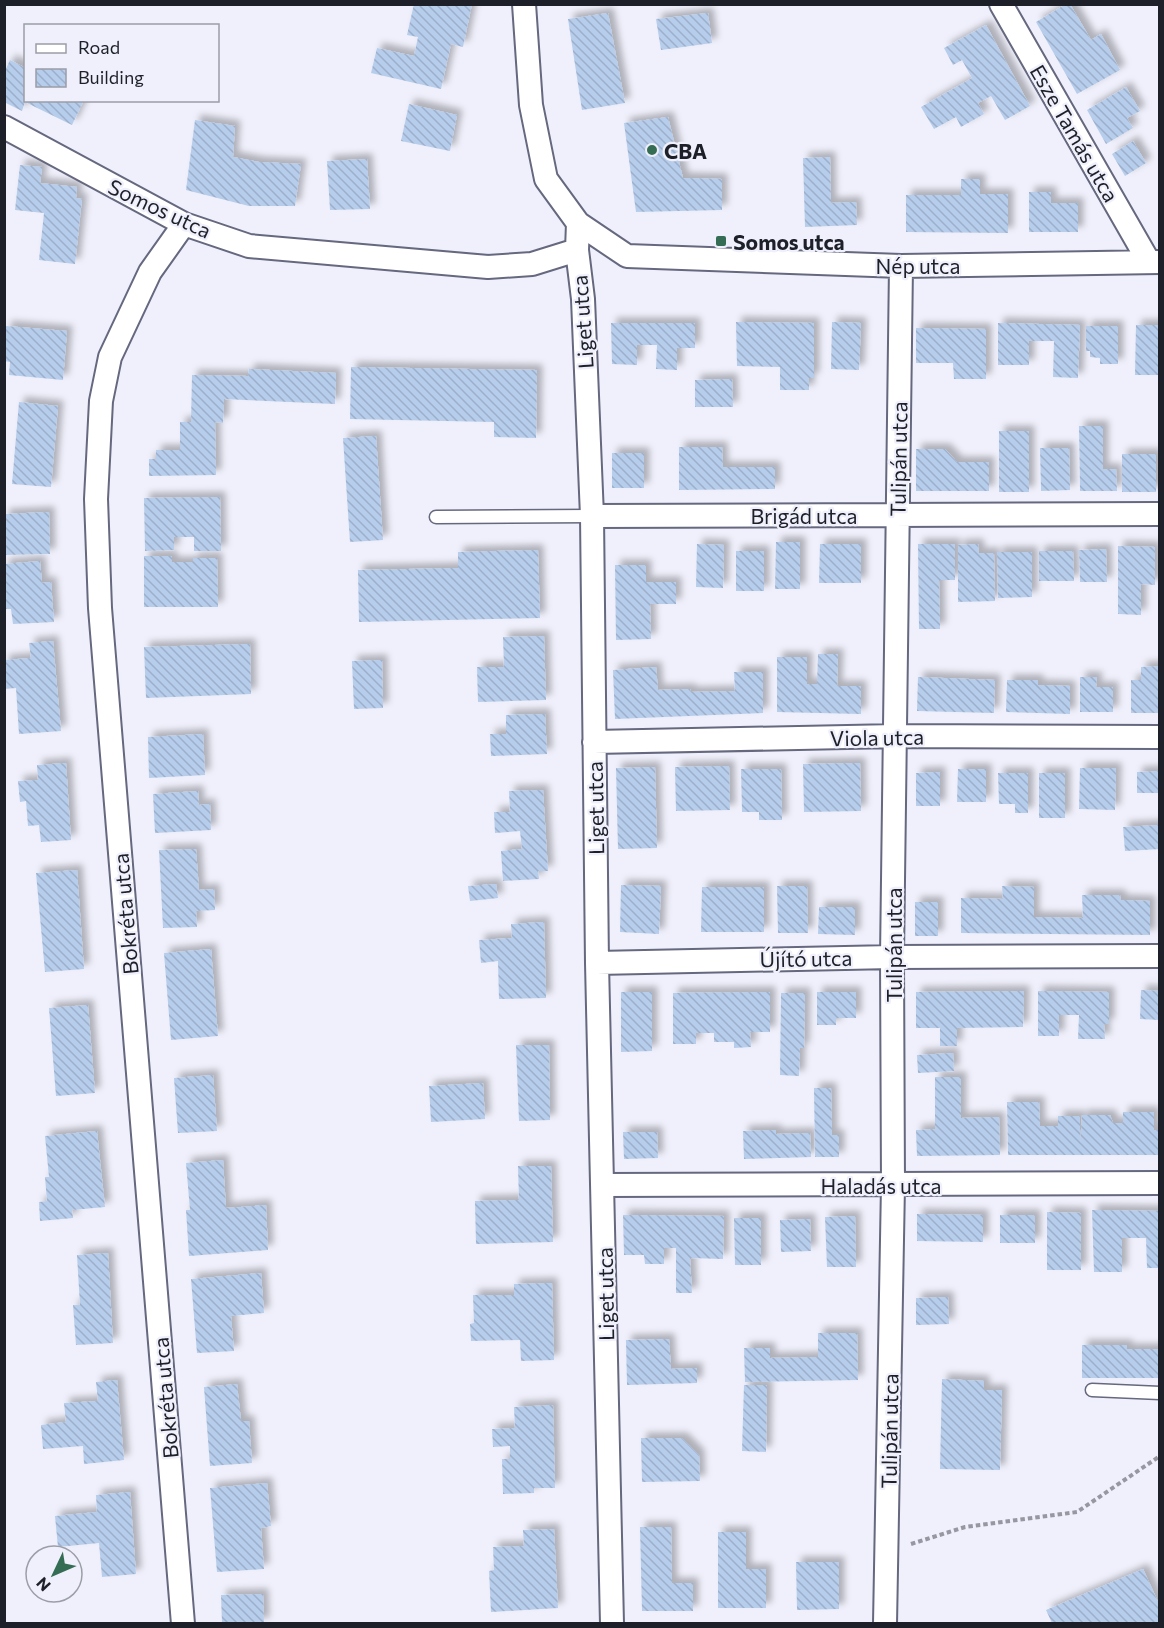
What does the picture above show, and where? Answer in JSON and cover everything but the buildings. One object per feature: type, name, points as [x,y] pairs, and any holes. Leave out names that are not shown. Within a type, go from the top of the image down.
[{"type":"street","points":[[524,4],[531,105],[546,179],[578,223]]},
{"type":"street","name":"Esze Tamás utca","points":[[1001,4],[1154,262]]},
{"type":"street","name":"Somos utca","points":[[4,128],[184,224],[249,246],[488,267],[532,264],[577,250]]},
{"type":"street","name":"Liget utca","points":[[578,223],[577,250],[583,299],[592,516],[597,963],[612,1623]]},
{"type":"street","name":"Nép utca","points":[[578,223],[627,256],[901,266],[1154,262]]},
{"type":"street","name":"Bokréta utca","points":[[183,1623],[100,608],[96,499],[101,401],[110,357],[150,272],[184,224]]},
{"type":"street","name":"Tulipán utca","points":[[885,1623],[893,1185],[892,957],[901,266]]},
{"type":"street","name":"Brigád utca","points":[[592,516],[1160,514]]},
{"type":"street","name":"Viola utca","points":[[594,742],[896,736],[1160,737]]},
{"type":"street","name":"Újító utca","points":[[597,963],[892,957],[1160,956]]},
{"type":"street","name":"Haladás utca","points":[[603,1185],[1160,1183]]},
{"type":"lane","points":[[436,517],[592,516]]},
{"type":"lane","points":[[1092,1390],[1160,1393]]},
{"type":"path","points":[[887,1551],[965,1527],[1077,1512],[1160,1456]]},
{"type":"place","name":"CBA","points":[[652,150]]},
{"type":"place","name":"Somos utca","points":[[721,241]]}]
